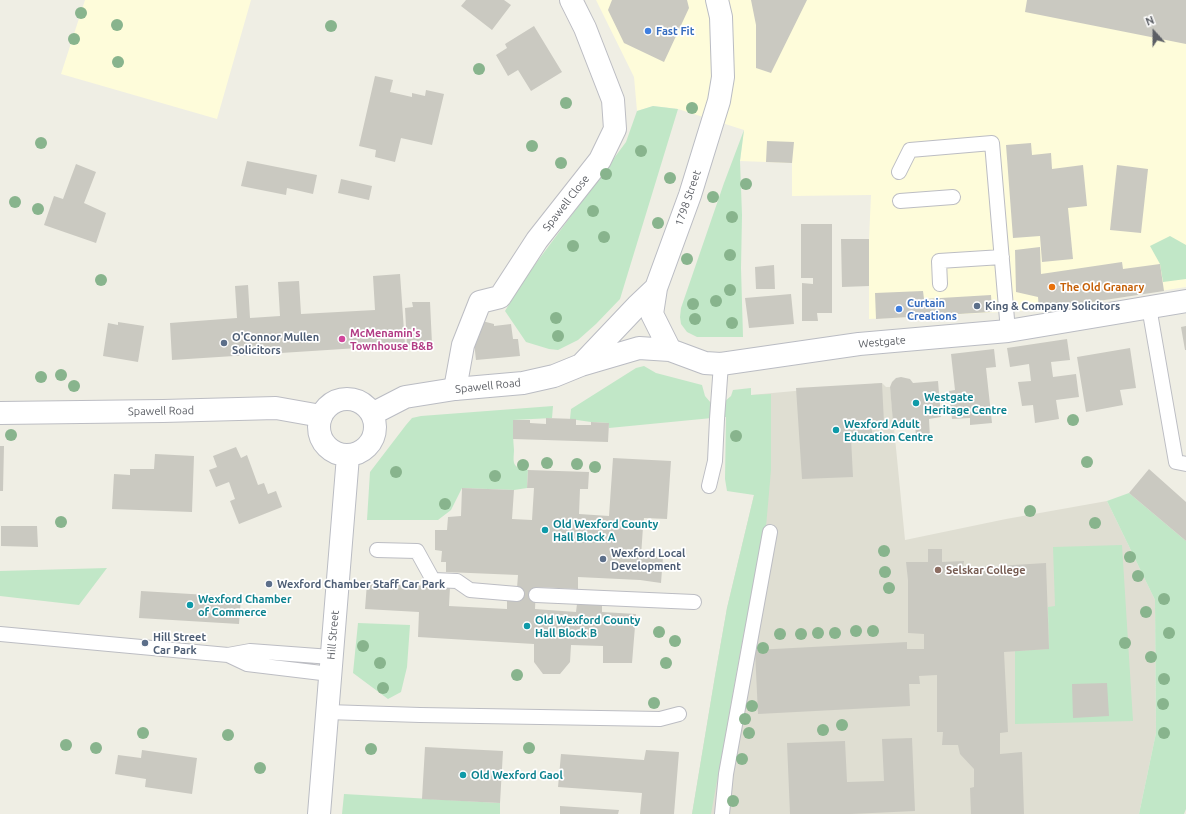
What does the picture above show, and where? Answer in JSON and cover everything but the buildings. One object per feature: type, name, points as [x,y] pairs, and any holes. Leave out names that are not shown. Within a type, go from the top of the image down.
[{"type":"main road","name":"Spawell Close","points":[[455,389],[463,345],[480,302],[500,297],[537,240],[600,160],[615,129],[612,100],[585,28],[571,0]]},
{"type":"main road","name":"1798 Street","points":[[581,365],[656,288],[690,195],[719,101],[723,77],[721,17],[717,0]]},
{"type":"main road","points":[[656,288],[652,314],[670,350]]},
{"type":"main road","name":"Westgate","points":[[581,365],[639,348],[670,350],[705,363],[721,364],[859,344],[1008,331],[1186,301]]},
{"type":"main road","name":"Spawell Road","points":[[372,414],[405,397],[455,389],[523,383],[554,376],[581,365]]},
{"type":"main road","points":[[344,398],[355,400],[367,406],[372,414],[376,427],[374,436],[366,449],[357,454],[348,456],[338,454],[324,444],[321,439],[319,429],[321,416],[326,408],[335,401],[344,398]]},
{"type":"main road","name":"Spawell Road","points":[[0,412],[163,411],[276,408],[321,416]]},
{"type":"main road","name":"Hill Street","points":[[319,814],[348,456]]},
{"type":"lane","points":[[899,172],[910,150],[992,143],[1008,331]]},
{"type":"lane","points":[[900,201],[953,197]]},
{"type":"lane","points":[[940,284],[939,261],[1002,257]]},
{"type":"lane","points":[[1150,308],[1176,462],[1186,464]]},
{"type":"lane","points":[[709,486],[715,461],[721,364]]},
{"type":"lane","points":[[722,814],[726,774],[770,532]]},
{"type":"lane","points":[[377,550],[417,551],[433,580],[457,581],[470,590],[517,594]]},
{"type":"lane","points":[[536,595],[694,602]]},
{"type":"lane","points":[[0,634],[228,655],[248,664],[331,665]]},
{"type":"lane","points":[[327,712],[660,719],[679,714]]},
{"type":"shaded area","points":[[85,0],[251,0],[217,119],[61,74]]},
{"type":"shaded area","points":[[596,0],[1186,0],[1186,287],[1039,310],[869,319],[869,239],[871,195],[792,196],[792,163],[740,161],[744,130],[678,109],[653,106],[637,111],[634,77]]},
{"type":"shaded area","name":"Selskar College","points":[[882,383],[886,387],[890,387],[905,540],[1006,519],[1107,501],[1155,600],[1156,733],[1139,814],[692,814],[727,608],[754,495],[751,395]]},
{"type":"green space","points":[[653,106],[678,109],[620,299],[578,340],[558,350],[549,349],[526,342],[505,311],[525,278],[626,142],[637,111]]},
{"type":"green space","points":[[744,130],[740,161],[743,337],[697,337],[687,332],[681,324],[681,308]]},
{"type":"green space","points":[[1170,236],[1186,245],[1186,279],[1163,282],[1160,264],[1150,246]]},
{"type":"green space","points":[[644,366],[656,373],[702,385],[705,396],[711,403],[712,418],[609,428],[609,423],[570,419],[571,409],[636,368]]},
{"type":"green space","points":[[751,388],[751,395],[771,394],[771,470],[766,527],[743,636],[711,814],[692,814],[727,608],[754,495],[727,491],[725,479],[726,417],[724,417],[724,402],[731,396],[733,390]]},
{"type":"green space","points":[[553,406],[552,418],[513,420],[514,463],[516,466],[524,470],[528,470],[527,488],[514,490],[462,488],[451,510],[438,520],[367,520],[370,472],[412,418],[421,416]]},
{"type":"green space","points":[[1129,493],[1186,541],[1186,809],[1184,814],[1139,814],[1156,733],[1155,600],[1107,501]]},
{"type":"green space","points":[[1122,545],[1133,721],[1015,724],[1015,651],[1049,649],[1048,607],[1055,606],[1053,547]]},
{"type":"green space","points":[[107,568],[79,605],[0,596],[0,571]]},
{"type":"green space","points":[[358,623],[410,625],[407,667],[401,692],[388,699],[353,673]]},
{"type":"green space","points":[[344,794],[500,803],[500,814],[342,814]]},
{"type":"place","name":"Fast Fit","points":[[648,31]]},
{"type":"place","name":"The Old Granary","points":[[1052,287]]},
{"type":"place","name":"King & Company Solicitors","points":[[977,306]]},
{"type":"place","name":"Curtain Creations","points":[[899,309]]},
{"type":"place","name":"McMenamin's Townhouse B&B","points":[[342,339]]},
{"type":"place","name":"O'Connor Mullen Solicitors","points":[[224,343]]},
{"type":"place","name":"Westgate Heritage Centre","points":[[916,403]]},
{"type":"place","name":"Wexford Adult Education Centre","points":[[836,430]]},
{"type":"place","name":"Old Wexford County Hall Block A","points":[[545,530]]},
{"type":"place","name":"Wexford Local Development","points":[[603,559]]},
{"type":"place","name":"Selskar College","points":[[938,570]]},
{"type":"place","name":"Wexford Chamber Staff Car Park","points":[[269,584]]},
{"type":"place","name":"Wexford Chamber of Commerce","points":[[190,605]]},
{"type":"place","name":"Old Wexford County Hall Block B","points":[[527,626]]},
{"type":"place","name":"Hill Street Car Park","points":[[145,643]]},
{"type":"place","name":"Old Wexford Gaol","points":[[463,775]]}]
